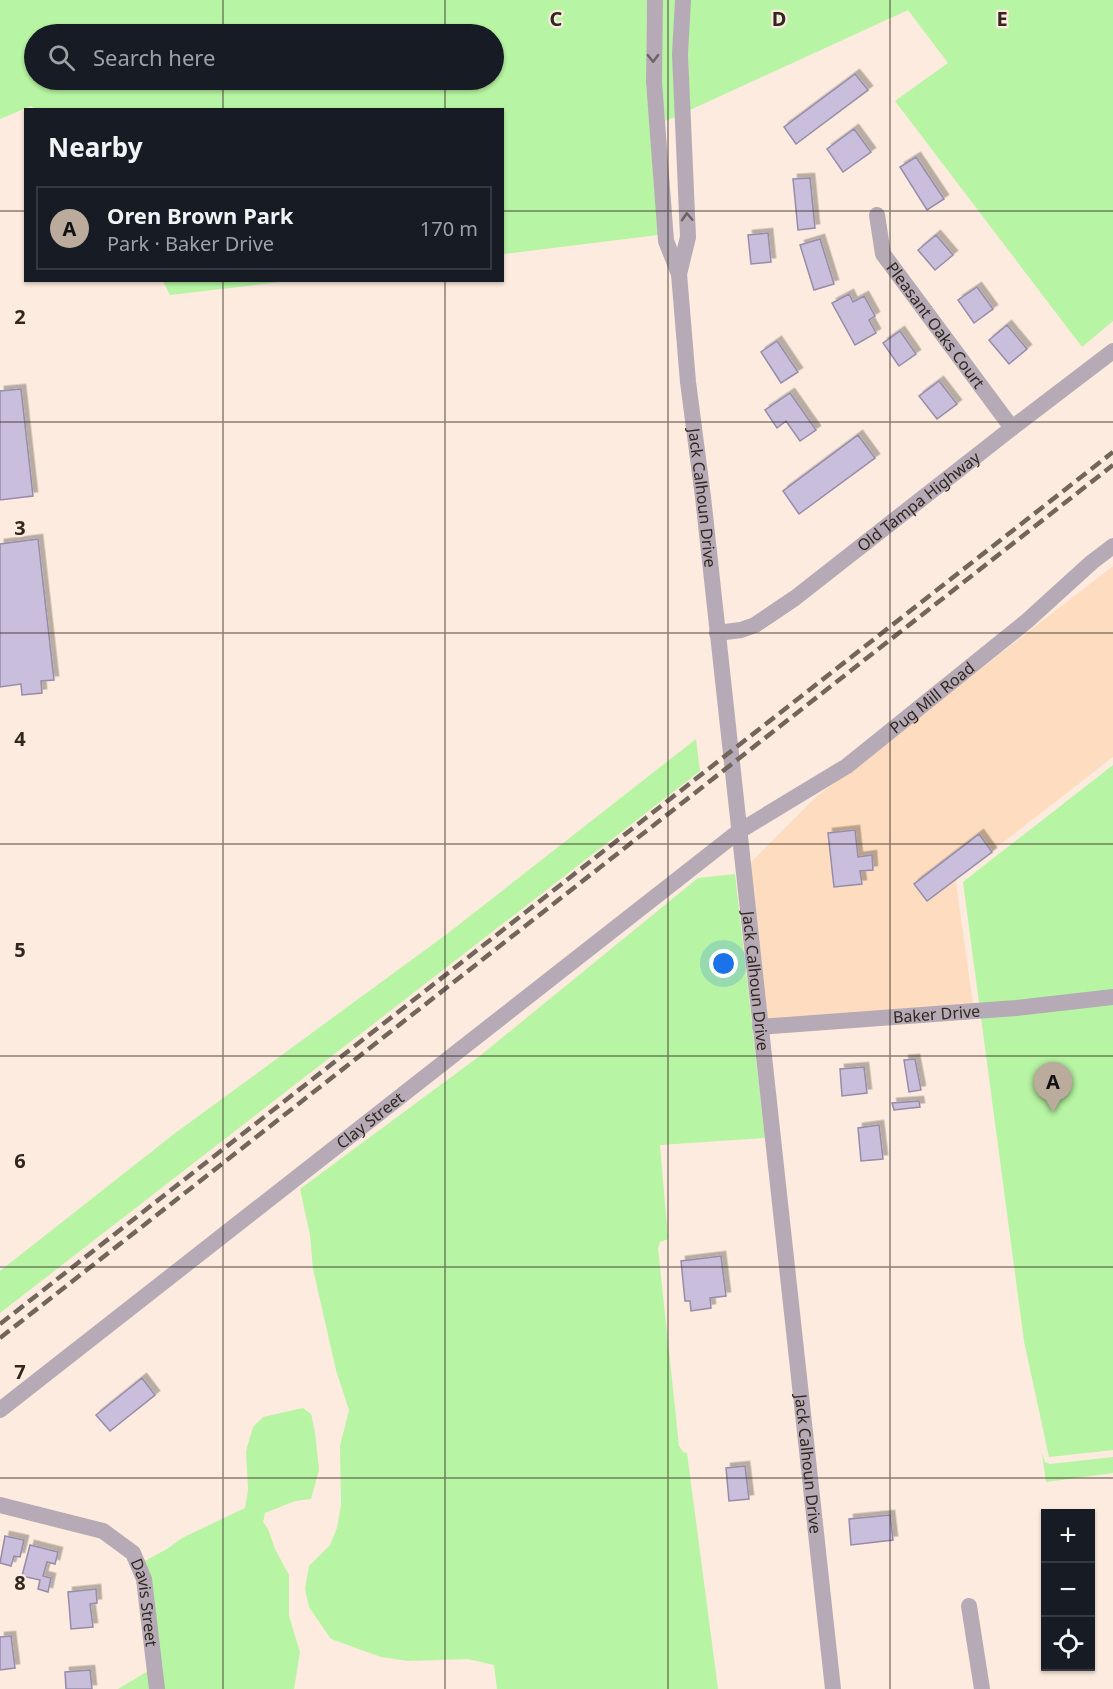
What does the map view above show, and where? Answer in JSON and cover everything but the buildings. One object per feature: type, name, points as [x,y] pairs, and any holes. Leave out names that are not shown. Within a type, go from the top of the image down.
[{"type":"street","name":"Jack Calhoun Drive","points":[[655,0],[654,82],[666,241],[679,274],[688,382],[703,496],[833,1689]]},
{"type":"street","name":"Jack Calhoun Drive","points":[[679,274],[688,237],[680,54],[683,0]]},
{"type":"street","name":"Pleasant Oaks Court","points":[[877,215],[883,254],[1012,428]]},
{"type":"street","name":"Old Tampa Highway","points":[[717,633],[741,630],[755,625],[795,598],[1113,351]]},
{"type":"street","name":"Pug Mill Road","points":[[738,832],[847,766],[1027,621],[1113,546]]},
{"type":"street","name":"Clay Street","points":[[0,1410],[738,832]]},
{"type":"street","name":"Baker Drive","points":[[760,1027],[1016,1008],[1113,997]]},
{"type":"street","name":"Davis Street","points":[[0,1505],[103,1531],[133,1553],[144,1580],[157,1689]]},
{"type":"street","points":[[969,1606],[982,1689]]},
{"type":"shaded area","points":[[1113,566],[1113,757],[957,878],[973,1004],[768,1025],[749,864],[816,797]]},
{"type":"green space","points":[[0,0],[647,0],[646,82],[658,235],[504,254],[504,108],[34,108],[31,106],[0,119]]},
{"type":"green space","points":[[663,0],[675,0],[673,46],[675,117],[665,121],[661,82]]},
{"type":"green space","points":[[690,0],[1113,0],[1113,321],[1082,347],[895,101],[948,63],[908,10],[690,110],[688,54]]},
{"type":"green space","points":[[164,282],[280,282],[170,295]]},
{"type":"green space","points":[[696,739],[700,771],[0,1313],[0,1271],[174,1134],[447,934]]},
{"type":"green space","points":[[1113,765],[1113,1450],[1049,1457],[1024,1341],[963,882]]},
{"type":"green space","points":[[735,874],[765,1138],[660,1145],[668,1239],[660,1242],[658,1248],[679,1446],[683,1452],[687,1453],[718,1689],[497,1689],[494,1665],[468,1659],[409,1661],[381,1657],[331,1639],[309,1607],[305,1589],[309,1566],[330,1545],[337,1528],[341,1505],[340,1446],[349,1410],[336,1370],[313,1269],[310,1235],[300,1189],[481,1055],[698,878]]},
{"type":"green space","points":[[303,1408],[311,1414],[319,1470],[311,1499],[295,1501],[265,1513],[263,1522],[289,1575],[289,1616],[300,1652],[294,1689],[118,1689],[148,1671],[141,1563],[182,1538],[245,1508],[248,1490],[246,1451],[253,1427],[263,1417]]},
{"type":"green space","points":[[1042,1453],[1045,1462],[1050,1464],[1113,1457],[1113,1473],[1046,1482]]},
{"type":"railway","points":[[0,1324],[1113,452]]},
{"type":"railway","points":[[0,1338],[1113,465]]},
{"type":"place","name":"Oren Brown Park","points":[[1053,1112]]}]
